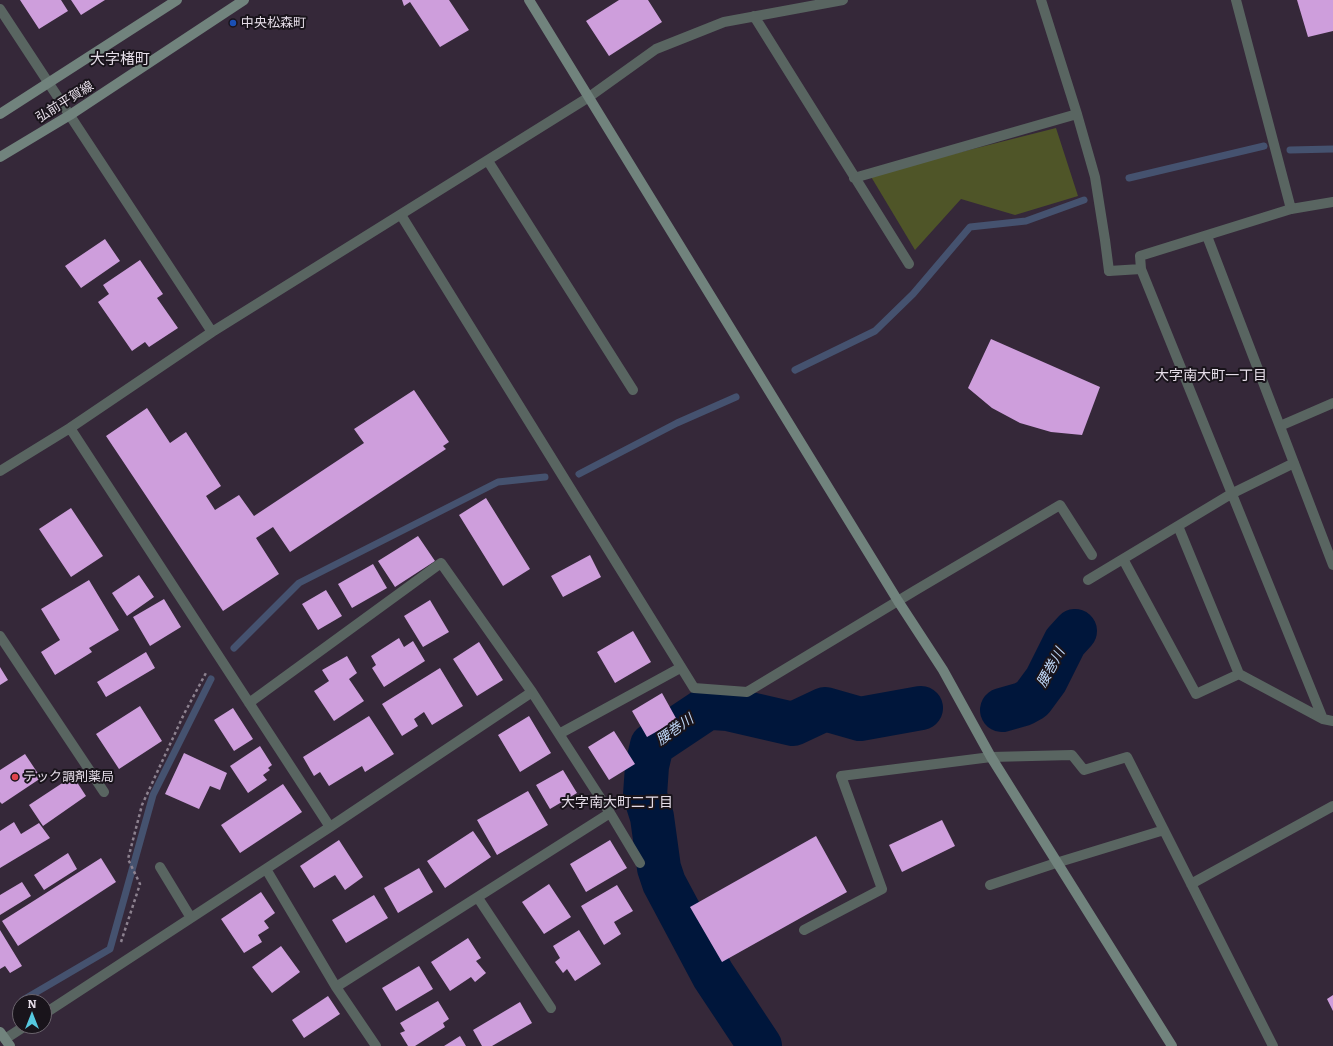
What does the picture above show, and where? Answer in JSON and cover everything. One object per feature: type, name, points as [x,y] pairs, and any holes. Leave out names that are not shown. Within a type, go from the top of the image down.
[{"type":"street","name":"弘前平賀線","points":[[0,114],[49,84],[177,0]]},
{"type":"street","name":"弘前平賀線","points":[[0,157],[70,115],[244,0]]},
{"type":"street","points":[[529,0],[898,601],[943,670],[991,758],[1172,1046]]},
{"type":"street","points":[[0,471],[70,428],[212,332],[589,97],[656,49],[724,22],[843,0]]},
{"type":"street","points":[[1041,0],[1095,177],[1109,271],[1141,269]]},
{"type":"street","points":[[1236,0],[1291,209]]},
{"type":"street","points":[[0,9],[212,332]]},
{"type":"street","points":[[754,16],[909,264]]},
{"type":"street","points":[[854,178],[1077,114]]},
{"type":"street","points":[[488,161],[634,390]]},
{"type":"street","points":[[1328,720],[1231,494],[1141,269],[1140,256],[1291,209],[1333,202]]},
{"type":"street","points":[[401,215],[680,668],[694,688],[747,692],[1060,505],[1092,554]]},
{"type":"street","points":[[1207,236],[1333,565]]},
{"type":"street","points":[[1280,426],[1333,403]]},
{"type":"street","points":[[70,428],[330,827]]},
{"type":"street","points":[[1088,580],[1231,494],[1294,463]]},
{"type":"street","points":[[1178,526],[1239,674],[1328,720]]},
{"type":"street","points":[[1123,558],[1196,694],[1239,674]]},
{"type":"street","points":[[249,703],[441,563],[532,692],[640,863]]},
{"type":"street","points":[[0,636],[104,792]]},
{"type":"street","points":[[559,734],[680,668]]},
{"type":"street","points":[[52,1009],[330,827],[532,692]]},
{"type":"street","points":[[804,930],[882,889],[841,776],[991,758],[1072,755],[1084,770],[1127,758],[1273,1046]]},
{"type":"street","points":[[1191,884],[1333,806]]},
{"type":"street","points":[[336,987],[610,814]]},
{"type":"street","points":[[990,885],[1164,830]]},
{"type":"street","points":[[160,867],[191,918]]},
{"type":"street","points":[[266,869],[336,987],[376,1046]]},
{"type":"street","points":[[478,898],[551,1008]]},
{"type":"path","points":[[121,964],[119,948],[140,884],[128,859],[142,805],[184,714],[217,653]]},
{"type":"green space","points":[[1056,128],[1078,196],[1015,215],[961,199],[915,250],[870,175]]},
{"type":"building","points":[[20,0],[61,0],[68,11],[39,29]]},
{"type":"building","points":[[71,0],[105,0],[81,15]]},
{"type":"building","points":[[402,0],[449,0],[469,30],[440,47],[410,2],[404,6]]},
{"type":"building","points":[[619,0],[648,0],[662,22],[609,56],[586,21]]},
{"type":"building","points":[[1297,0],[1333,0],[1333,31],[1308,37]]},
{"type":"building","points":[[105,239],[120,261],[81,288],[65,266]]},
{"type":"building","points":[[140,260],[163,294],[157,298],[178,328],[149,347],[145,342],[132,351],[98,302],[109,294],[103,285]]},
{"type":"building","points":[[991,339],[1100,387],[1082,435],[1051,432],[1020,423],[992,408],[968,388]]},
{"type":"building","points":[[414,390],[449,442],[443,446],[446,449],[290,552],[273,527],[256,538],[279,574],[223,611],[106,436],[147,408],[170,443],[186,432],[221,486],[206,496],[215,510],[239,495],[254,516],[364,443],[354,429]]},
{"type":"building","points":[[486,498],[530,569],[503,586],[459,515]]},
{"type":"building","points":[[71,508],[103,556],[71,577],[39,529]]},
{"type":"building","points":[[418,536],[435,561],[395,587],[378,561]]},
{"type":"building","points":[[590,555],[601,577],[563,597],[551,576]]},
{"type":"building","points":[[373,564],[387,588],[352,608],[338,584]]},
{"type":"building","points":[[139,575],[154,597],[127,616],[112,593]]},
{"type":"building","points":[[89,580],[119,630],[89,648],[92,652],[55,675],[41,652],[60,640],[41,609]]},
{"type":"building","points":[[326,590],[342,616],[318,630],[302,604]]},
{"type":"building","points":[[164,599],[181,627],[150,646],[133,617]]},
{"type":"building","points":[[430,600],[449,632],[423,647],[404,616]]},
{"type":"building","points":[[633,631],[651,662],[615,683],[597,652]]},
{"type":"building","points":[[399,638],[404,647],[413,641],[425,661],[384,687],[372,668],[376,665],[371,656]]},
{"type":"building","points":[[479,642],[503,680],[477,696],[453,659]]},
{"type":"building","points":[[146,652],[155,668],[106,697],[97,682]]},
{"type":"building","points":[[347,656],[357,673],[349,679],[364,701],[334,721],[314,691],[329,681],[322,670]]},
{"type":"building","points":[[0,667],[8,680],[0,685]]},
{"type":"building","points":[[440,668],[463,706],[432,725],[424,712],[414,719],[418,726],[402,736],[382,704]]},
{"type":"building","points":[[662,693],[677,720],[647,737],[632,711]]},
{"type":"building","points":[[140,706],[162,741],[119,769],[96,734]]},
{"type":"building","points":[[233,708],[253,739],[234,751],[214,720]]},
{"type":"building","points":[[369,716],[394,754],[365,772],[362,766],[329,786],[320,772],[314,776],[303,757]]},
{"type":"building","points":[[529,716],[551,753],[520,772],[498,735]]},
{"type":"building","points":[[614,731],[635,764],[609,780],[588,747]]},
{"type":"building","points":[[260,746],[272,765],[268,768],[270,770],[263,775],[267,780],[248,793],[230,766]]},
{"type":"building","points":[[184,753],[227,773],[220,790],[210,786],[199,809],[165,794]]},
{"type":"building","points":[[25,754],[41,778],[2,804],[0,802],[0,770]]},
{"type":"building","points":[[563,770],[577,793],[550,809],[536,785]]},
{"type":"building","points":[[73,776],[86,796],[43,826],[29,805]]},
{"type":"building","points":[[283,784],[302,812],[240,853],[221,825]]},
{"type":"building","points":[[528,791],[548,825],[497,855],[477,820]]},
{"type":"building","points":[[942,820],[955,846],[902,872],[889,845]]},
{"type":"building","points":[[14,822],[21,834],[39,823],[50,838],[0,868],[0,831]]},
{"type":"building","points":[[473,831],[491,857],[445,888],[427,861]]},
{"type":"building","points":[[816,836],[847,892],[722,962],[690,907]]},
{"type":"building","points":[[339,840],[363,877],[345,890],[335,875],[314,888],[300,866]]},
{"type":"building","points":[[610,840],[627,868],[586,892],[570,864]]},
{"type":"building","points":[[68,853],[77,869],[44,890],[34,875]]},
{"type":"building","points":[[101,858],[116,882],[18,946],[2,921]]},
{"type":"building","points":[[419,868],[433,892],[398,913],[384,888]]},
{"type":"building","points":[[22,882],[31,896],[0,915],[0,895]]},
{"type":"building","points":[[549,884],[571,917],[544,934],[522,902]]},
{"type":"building","points":[[617,885],[633,911],[614,922],[621,934],[604,945],[581,906]]},
{"type":"building","points":[[261,892],[275,913],[264,921],[269,928],[258,935],[262,942],[244,953],[221,919]]},
{"type":"building","points":[[374,895],[388,918],[346,943],[332,920]]},
{"type":"building","points":[[0,930],[22,966],[10,973],[5,966],[0,969]]},
{"type":"building","points":[[579,930],[601,964],[575,981],[567,969],[563,973],[555,962],[560,958],[553,946]]},
{"type":"building","points":[[468,938],[481,958],[476,961],[486,973],[475,982],[471,977],[450,991],[431,962]]},
{"type":"building","points":[[281,946],[300,972],[272,993],[252,967]]},
{"type":"building","points":[[419,966],[433,989],[396,1011],[382,988]]},
{"type":"building","points":[[1333,995],[1333,1011],[1327,999]]},
{"type":"building","points":[[328,996],[340,1014],[304,1038],[292,1020]]},
{"type":"building","points":[[438,1001],[449,1019],[443,1023],[445,1027],[415,1046],[408,1046],[400,1033],[405,1031],[400,1023]]},
{"type":"building","points":[[520,1002],[532,1023],[492,1046],[482,1046],[473,1030]]},
{"type":"building","points":[[460,1036],[466,1046],[444,1046]]},
{"type":"waterway","points":[[1129,178],[1264,146]]},
{"type":"waterway","points":[[1290,150],[1333,149]]},
{"type":"waterway","points":[[795,370],[875,331],[913,294],[970,227],[1026,221],[1084,200]]},
{"type":"waterway","points":[[579,474],[677,423],[736,397]]},
{"type":"waterway","points":[[234,648],[299,583],[498,482],[545,477]]},
{"type":"waterway","name":"腰巻川","points":[[1002,710],[1023,704],[1032,699],[1046,680],[1065,642],[1075,631]]},
{"type":"waterway","points":[[33,994],[110,949],[153,795],[211,679]]},
{"type":"waterway","name":"腰巻川","points":[[760,1046],[713,975],[664,883],[659,868],[652,817],[645,795],[647,766],[652,745],[706,709],[713,708],[728,709],[793,724],[825,709],[860,719],[921,708]]},
{"type":"place","name":"中央松森町","points":[[233,23]]},
{"type":"place","name":"テック調剤薬局","points":[[15,777]]},
{"type":"district","name":"大字楮町","points":[[120,60]]},
{"type":"district","name":"大字南大町一丁目","points":[[1211,376]]},
{"type":"district","name":"大字南大町二丁目","points":[[617,803]]}]
